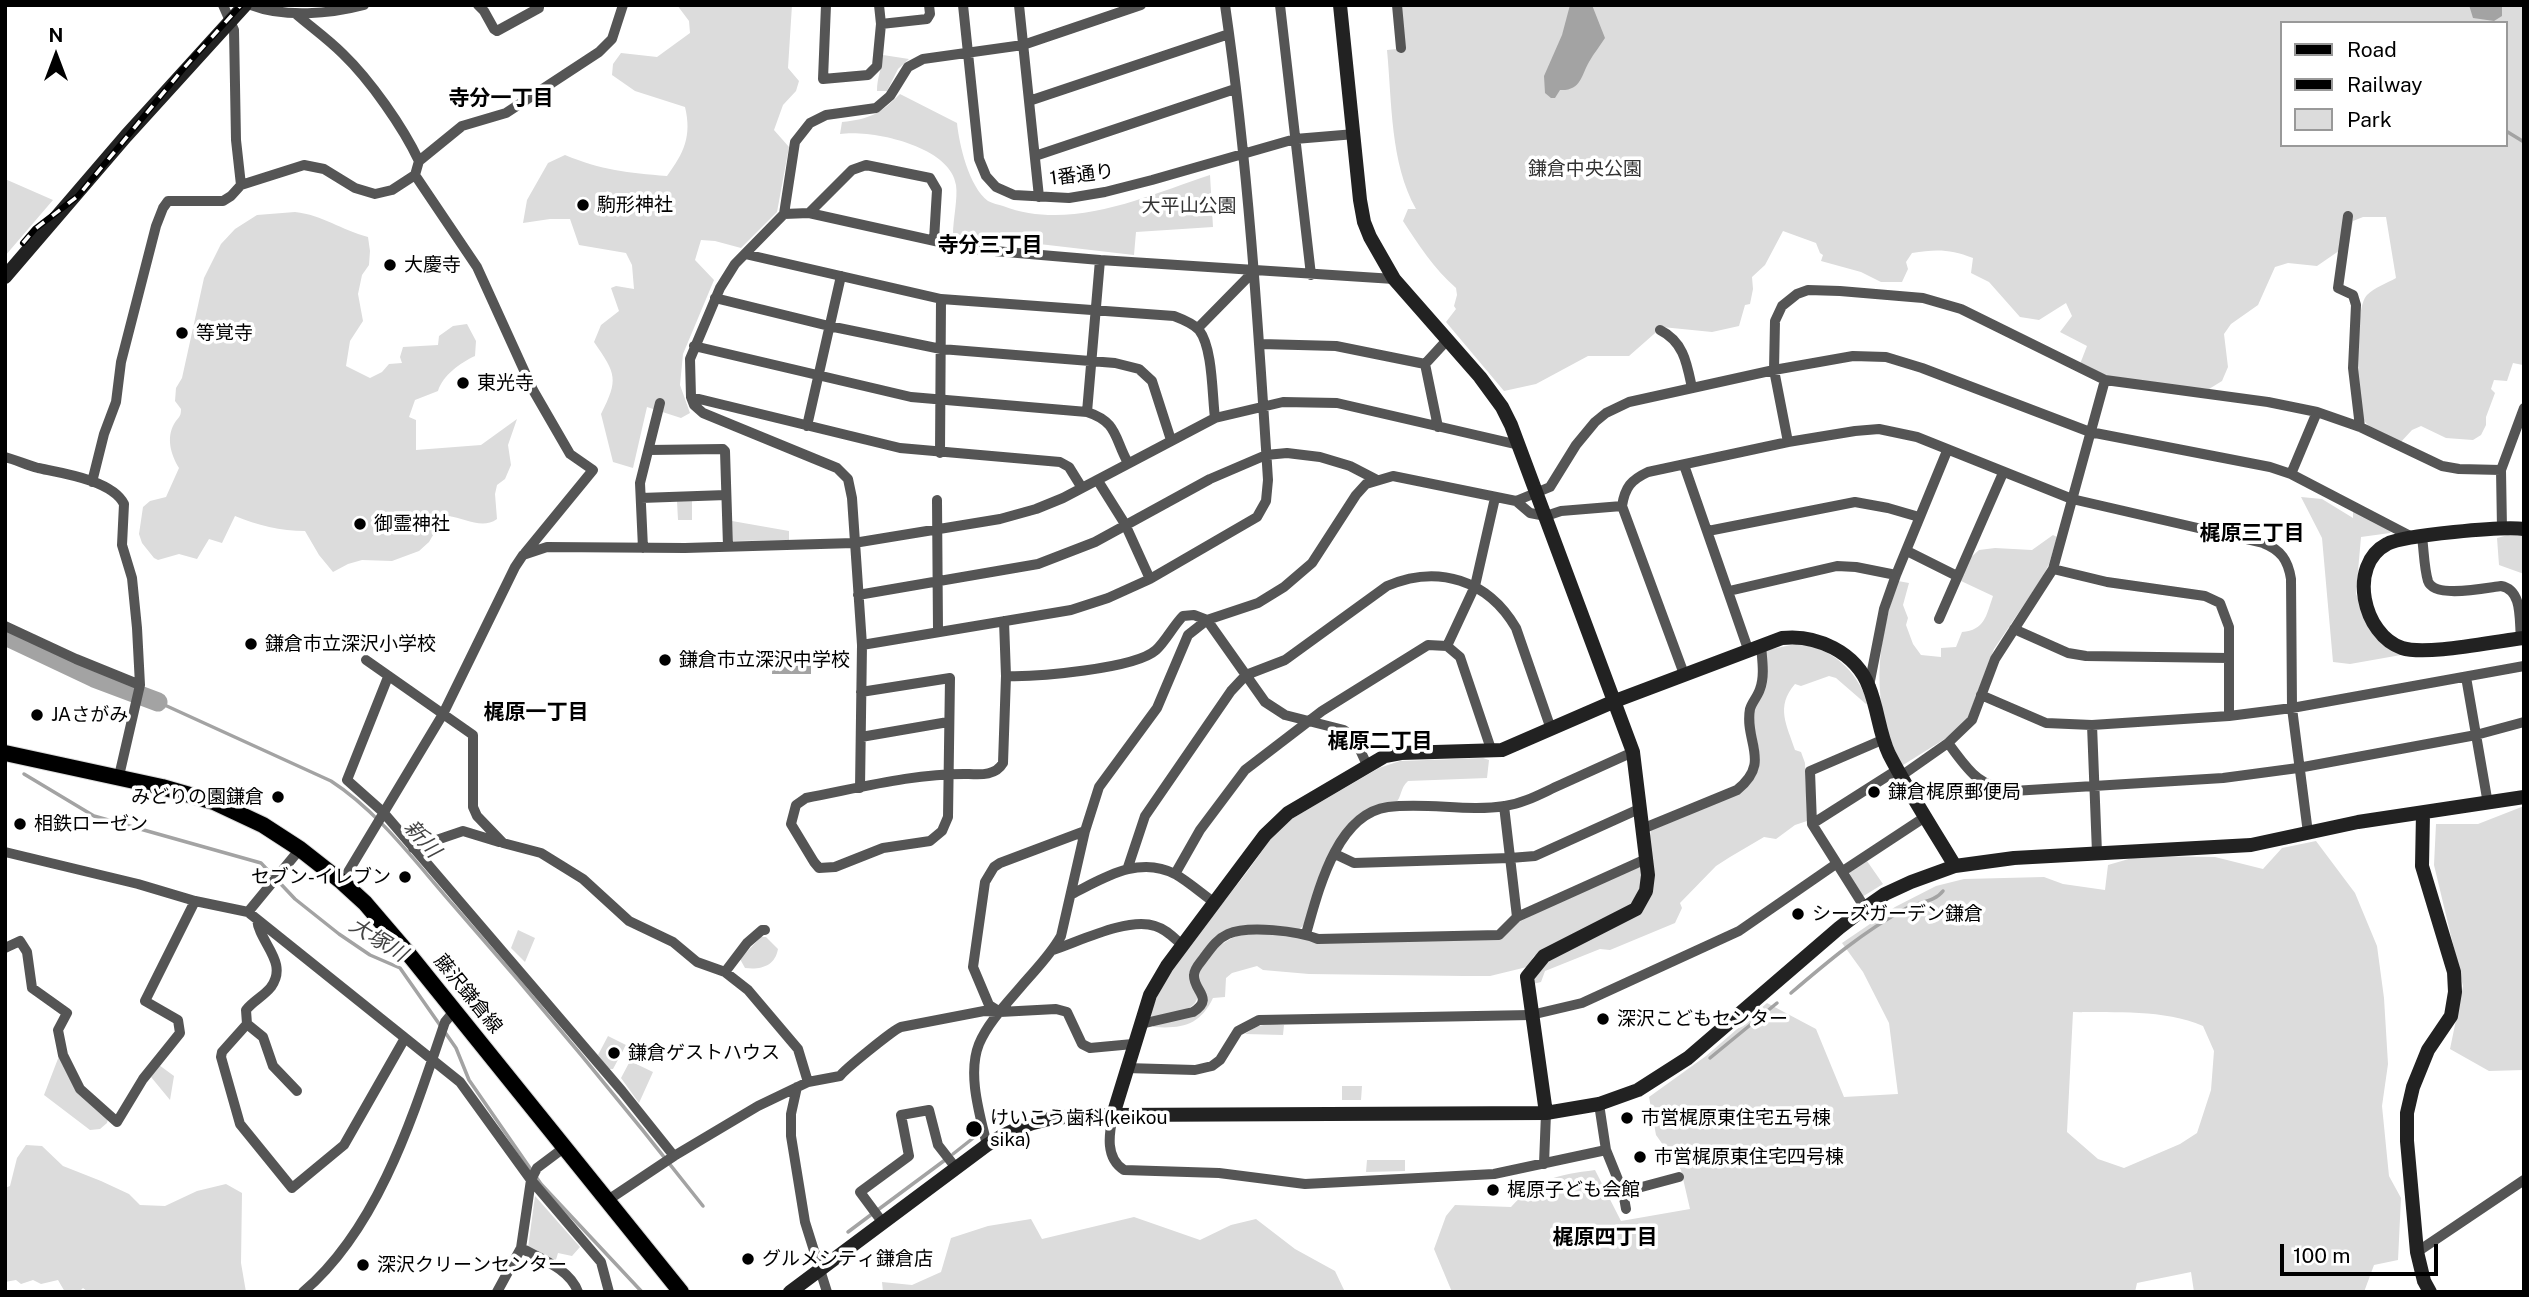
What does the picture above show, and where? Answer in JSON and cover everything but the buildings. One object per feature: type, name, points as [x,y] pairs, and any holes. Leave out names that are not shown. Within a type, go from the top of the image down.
[{"type":"main road","name":"藤沢鎌倉線","points":[[5,753],[119,776],[214,802],[263,825],[300,849],[342,882],[365,903],[454,1010],[681,1292]]},
{"type":"street","points":[[223,5],[234,30],[236,140],[241,185]]},
{"type":"street","points":[[5,277],[126,136],[245,5]]},
{"type":"street","points":[[251,5],[270,13],[296,14],[364,5]]},
{"type":"street","points":[[478,5],[497,31],[539,8],[539,5]]},
{"type":"street","points":[[92,482],[116,402],[121,362],[163,208],[168,201],[222,201],[241,185],[304,165],[324,169],[355,188],[375,194],[392,190],[415,175],[419,162],[461,126],[506,113],[600,52],[612,39],[623,5]]},
{"type":"street","points":[[826,5],[823,79],[869,75],[877,65],[881,24],[879,5]]},
{"type":"street","points":[[881,24],[928,19],[929,5]]},
{"type":"street","name":"1番通り","points":[[963,5],[979,159],[986,176],[996,187],[1014,195],[1069,198],[1105,192],[1295,139],[1354,134]]},
{"type":"street","points":[[1019,5],[1039,197]]},
{"type":"street","points":[[860,788],[862,645],[851,488],[848,479],[837,468],[703,413],[694,405],[691,397],[688,368],[694,346],[727,276],[784,214],[795,142],[810,123],[826,115],[876,108],[890,96],[908,67],[923,58],[1023,46],[1141,5]]},
{"type":"street","points":[[862,645],[1071,610],[1108,598],[1150,579],[1257,517],[1266,501],[1261,344],[1243,153],[1225,5]]},
{"type":"street","points":[[1280,5],[1311,275]]},
{"type":"street","points":[[1340,5],[1364,222],[1382,261],[1394,279],[1448,339],[1502,407],[1546,516],[1633,752],[1648,875],[1646,891],[1636,909],[1544,956],[1527,977],[1546,1113],[1544,1164]]},
{"type":"street","points":[[1397,5],[1401,48]]},
{"type":"street","points":[[296,14],[343,54],[364,78],[410,143],[419,162]]},
{"type":"street","points":[[1029,101],[1229,34]]},
{"type":"street","points":[[1035,156],[1234,89]]},
{"type":"street","points":[[809,213],[852,170],[866,165],[930,178],[937,190],[934,240]]},
{"type":"street","points":[[342,882],[443,714],[515,567],[593,470],[570,454],[533,390],[477,267],[457,233],[415,175]]},
{"type":"street","points":[[784,214],[809,213],[971,248],[1100,260],[1394,279]]},
{"type":"street","points":[[2348,216],[2338,288],[2353,295],[2356,305],[2353,368],[2360,427]]},
{"type":"street","points":[[745,254],[941,299],[1174,317],[1198,328],[1205,341],[1215,418]]},
{"type":"street","points":[[1087,412],[1100,260]]},
{"type":"street","points":[[1198,328],[1254,271]]},
{"type":"street","points":[[807,426],[841,276]]},
{"type":"street","points":[[1787,442],[1774,370],[1775,321],[1782,306],[1797,294],[1808,290],[1840,291],[1923,298],[1961,309],[2105,380],[2268,402],[2317,412],[2360,427],[2442,466],[2501,470]]},
{"type":"street","points":[[715,298],[829,326],[942,349],[1115,363],[1139,369],[1152,381],[1171,440]]},
{"type":"street","points":[[940,453],[941,299]]},
{"type":"street","points":[[1660,330],[1675,340],[1685,355],[1692,388]]},
{"type":"street","points":[[1424,363],[1448,339]]},
{"type":"street","points":[[1261,344],[1336,346],[1424,363]]},
{"type":"street","points":[[694,346],[911,397],[1087,412],[1100,417],[1112,427],[1128,463]]},
{"type":"street","points":[[987,1145],[976,1090],[975,1064],[980,1042],[1000,1012],[1053,950],[1060,936],[1085,831],[1099,787],[1157,708],[1188,635],[1207,620],[1258,603],[1298,575],[1312,563],[1366,484],[1393,476],[1516,501],[1550,487],[1586,433],[1606,413],[1629,402],[1774,370],[1853,356],[1896,359],[2090,432],[2270,467],[2291,474],[2417,537],[2432,588],[2442,591],[2501,586],[2516,594],[2522,638],[2426,650],[2400,647],[2384,637],[2372,623],[2368,611],[2365,583],[2367,569],[2381,548],[2399,539],[2417,537],[2502,529],[2524,529]]},
{"type":"street","points":[[1424,363],[1438,427]]},
{"type":"street","points":[[1812,824],[1948,743],[1972,720],[1995,659],[2053,569],[2105,380]]},
{"type":"street","points":[[691,397],[900,448],[1060,462],[1069,467],[1082,488]]},
{"type":"street","points":[[523,555],[547,547],[728,547],[853,543],[1000,519],[1036,509],[1098,481],[1215,418],[1264,405],[1305,401],[1337,403],[1519,445]]},
{"type":"street","points":[[643,548],[640,483],[660,403]]},
{"type":"street","points":[[2502,529],[2501,470],[2524,408]]},
{"type":"street","points":[[2291,474],[2317,412]]},
{"type":"street","points":[[1684,674],[1622,506],[1627,487],[1637,477],[1648,472],[1787,442],[1880,429],[1917,437],[2072,499],[2263,543],[2281,552],[2289,567],[2291,579],[2291,708],[2308,833]]},
{"type":"street","points":[[649,450],[723,449],[728,547]]},
{"type":"street","points":[[1869,687],[1884,609],[1947,451]]},
{"type":"street","points":[[858,595],[1038,564],[1095,542],[1210,478],[1266,455],[1287,453],[1320,457],[1350,466],[1377,480]]},
{"type":"street","points":[[5,457],[36,467],[78,475],[113,491],[124,504],[122,545],[132,578],[140,687],[119,776]]},
{"type":"street","points":[[1642,829],[1737,790],[1749,781],[1755,766],[1751,706],[1760,691],[1763,679],[1755,647],[1729,591],[1684,465]]},
{"type":"street","points":[[1939,619],[2003,472]]},
{"type":"street","points":[[1098,481],[1125,524],[1150,579]]},
{"type":"street","points":[[641,498],[726,495]]},
{"type":"street","points":[[1447,646],[1475,586],[1495,498]]},
{"type":"street","points":[[937,500],[938,631]]},
{"type":"street","points":[[1516,501],[1530,513],[1546,516],[1561,511],[1622,506]]},
{"type":"street","points":[[1708,531],[1855,502],[1919,517]]},
{"type":"street","points":[[1907,551],[1957,576]]},
{"type":"street","points":[[1729,591],[1837,566],[1896,575]]},
{"type":"street","points":[[2053,569],[2107,583],[2213,598],[2220,603],[2227,616],[2230,716]]},
{"type":"street","points":[[1128,867],[1145,816],[1231,691],[1246,676],[1285,660],[1387,586],[1400,581],[1424,575],[1443,576],[1475,586],[1493,598],[1516,628],[1551,729]]},
{"type":"street","points":[[1006,676],[1073,670],[1141,659],[1156,650],[1183,616],[1194,615],[1207,620],[1265,702],[1285,715],[1344,730],[1355,738],[1367,765]]},
{"type":"street","points":[[861,692],[950,678],[948,722],[948,774],[948,817],[936,838],[923,843],[871,851],[835,867],[820,868],[791,824],[796,805],[806,798],[948,774],[993,773],[1001,767],[1006,676],[1004,621]]},
{"type":"street","points":[[5,626],[140,687]]},
{"type":"street","points":[[2014,629],[2060,650],[2086,656],[2230,658]]},
{"type":"street","points":[[1606,1150],[1494,1174],[1305,1184],[1219,1173],[1129,1171],[1119,1167],[1112,1157],[1113,1115],[1150,995],[1182,945],[1265,835],[1288,813],[1385,756],[1401,753],[1502,750],[1615,701],[1782,638],[1799,636],[1816,639],[1838,650],[1855,666],[1869,687],[1882,740],[1955,866]]},
{"type":"street","points":[[1175,874],[1200,830],[1245,770],[1307,722],[1428,645],[1447,646],[1460,657],[1492,752]]},
{"type":"street","points":[[366,660],[472,735],[472,807],[503,843]]},
{"type":"street","points":[[1981,695],[2046,723],[2092,725],[2230,716],[2291,708],[2524,666]]},
{"type":"street","points":[[387,677],[347,780],[383,812],[622,1091],[674,1156]]},
{"type":"street","points":[[2466,677],[2488,804]]},
{"type":"street","points":[[861,737],[948,722]]},
{"type":"street","points":[[1948,743],[1972,774],[1986,785],[1999,789],[2094,786],[2224,778],[2298,768],[2476,735],[2524,722]]},
{"type":"street","points":[[2092,725],[2097,853]]},
{"type":"street","points":[[1866,908],[1812,824],[1810,771],[1882,740]]},
{"type":"street","points":[[1306,934],[1322,880],[1357,821],[1387,807],[1504,806],[1526,800],[1633,752]]},
{"type":"street","points":[[790,1292],[987,1145],[1007,1132],[1040,1120],[1067,1115],[1546,1113],[1599,1104],[1638,1090],[1688,1058],[1839,928],[1885,894],[1955,866],[2014,858],[2251,845],[2358,822],[2524,797]]},
{"type":"street","points":[[1504,806],[1517,917]]},
{"type":"street","points":[[1335,854],[1354,863],[1535,856],[1639,809]]},
{"type":"street","points":[[2423,813],[2422,866],[2454,972],[2455,992],[2451,1016],[2428,1050],[2413,1087],[2407,1113],[2417,1252],[2430,1292]]},
{"type":"street","points":[[1126,1068],[1195,1070],[1212,1066],[1220,1060],[1238,1031],[1259,1020],[1531,1015],[1582,1003],[1738,931],[1925,817]]},
{"type":"street","points":[[413,849],[463,831],[541,853],[583,879],[629,921],[673,942],[697,962],[725,972],[748,990],[798,1049],[808,1082]]},
{"type":"street","points":[[1000,1012],[989,1005],[973,967],[988,874],[1000,863],[1085,831]]},
{"type":"street","points":[[248,912],[300,849]]},
{"type":"street","points":[[5,852],[248,912],[460,1082],[531,1180],[601,1262],[609,1292]]},
{"type":"street","points":[[1141,1024],[1193,1012],[1202,1004],[1203,997],[1195,981],[1196,968],[1214,944],[1230,933],[1246,930],[1306,934],[1318,939],[1499,935],[1517,917],[1646,859]]},
{"type":"street","points":[[1072,894],[1128,867],[1152,867],[1175,874],[1215,903]]},
{"type":"street","points":[[5,948],[20,941],[25,947],[32,988],[67,1013],[58,1030],[63,1055],[80,1089],[117,1122],[143,1079],[180,1033],[178,1020],[145,1001],[195,901]]},
{"type":"street","points":[[257,919],[258,926],[276,959],[275,978],[268,990],[246,1010],[247,1024],[263,1037],[273,1066],[297,1091]]},
{"type":"street","points":[[1053,950],[1134,923],[1155,926],[1166,931],[1182,945]]},
{"type":"street","points":[[725,972],[747,943],[765,930]]},
{"type":"street","points":[[608,1200],[674,1156],[758,1106],[808,1082],[840,1076],[845,1069],[901,1027],[984,1010],[1000,1012],[1056,1009],[1067,1012],[1082,1044],[1090,1048],[1133,1044]]},
{"type":"street","points":[[303,1292],[316,1282],[349,1243],[383,1182],[405,1136],[445,1022],[454,1010]]},
{"type":"street","points":[[247,1024],[235,1035],[221,1057],[234,1105],[240,1124],[292,1188],[344,1145],[405,1038]]},
{"type":"street","points":[[797,1087],[791,1114],[790,1136],[805,1222],[827,1292]]},
{"type":"street","points":[[1599,1104],[1606,1150],[1623,1192],[1626,1209]]},
{"type":"street","points":[[883,1223],[860,1192],[909,1156],[901,1115],[929,1110],[938,1144],[956,1168]]},
{"type":"street","points":[[497,1292],[521,1248],[531,1180],[537,1168],[565,1147]]},
{"type":"street","points":[[1623,1192],[1679,1177]]},
{"type":"street","points":[[2417,1252],[2524,1180]]},
{"type":"street","points":[[521,1248],[563,1273],[576,1286],[578,1292]]},
{"type":"green space","points":[[677,5],[792,5],[788,68],[799,81],[796,91],[783,105],[774,130],[789,147],[777,212],[741,248],[701,240],[695,260],[714,280],[683,354],[680,385],[690,413],[681,418],[647,407],[633,468],[613,462],[601,414],[611,392],[611,370],[594,342],[601,325],[619,311],[611,288],[616,286],[634,289],[632,265],[626,253],[579,245],[570,219],[523,223],[527,200],[548,163],[565,155],[603,167],[640,174],[667,176],[673,168],[687,136],[685,107],[635,91],[612,75],[613,64],[621,53],[657,57],[690,33],[689,21]]},
{"type":"green space","name":"鎌倉中央公園","points":[[1401,5],[2524,5],[2523,365],[2513,363],[2507,381],[2494,380],[2491,389],[2495,393],[2486,417],[2486,425],[2481,435],[2473,440],[2446,438],[2421,426],[2412,430],[2399,444],[2369,427],[2362,414],[2360,399],[2358,337],[2363,303],[2367,295],[2396,278],[2386,217],[2363,217],[2353,221],[2349,244],[2317,266],[2288,263],[2275,267],[2258,305],[2231,324],[2224,334],[2228,367],[2222,381],[2209,389],[2106,377],[2080,364],[2087,346],[2060,332],[2072,316],[2066,303],[2039,320],[2020,317],[1989,282],[1971,273],[1973,258],[1943,251],[1912,253],[1906,262],[1908,269],[1902,282],[1881,282],[1861,272],[1821,261],[1823,255],[1816,243],[1783,231],[1765,265],[1752,277],[1750,304],[1745,305],[1739,326],[1712,332],[1662,327],[1629,356],[1588,356],[1536,384],[1504,391],[1446,322],[1456,309],[1456,288],[1434,265],[1403,221],[1408,209],[1416,209],[1407,191],[1397,152],[1387,50],[1397,49]]},
{"type":"green space","points":[[883,55],[909,59],[898,69],[887,91],[877,91],[878,81]]},
{"type":"green space","name":"大平山公園","points":[[900,94],[957,123],[970,176],[981,194],[990,202],[1029,213],[1082,213],[1134,201],[1210,175],[1213,227],[1136,232],[1134,255],[953,234],[956,185],[951,171],[940,160],[925,150],[889,138],[870,134],[840,134],[842,122],[874,114]]},
{"type":"green space","points":[[5,179],[53,200],[5,256]]},
{"type":"green space","points":[[295,212],[314,216],[368,237],[369,265],[362,275],[358,294],[363,321],[350,341],[346,366],[370,378],[382,372],[389,364],[402,363],[400,357],[403,347],[438,345],[439,336],[453,326],[467,324],[476,341],[475,356],[453,370],[438,391],[415,400],[409,417],[416,420],[416,450],[481,445],[517,419],[508,445],[511,465],[505,479],[497,485],[495,494],[497,519],[479,523],[448,516],[419,551],[392,561],[362,560],[333,572],[305,531],[269,527],[235,516],[222,543],[209,539],[197,559],[179,554],[158,560],[142,543],[139,534],[143,507],[150,501],[166,497],[179,468],[170,441],[172,429],[181,412],[175,401],[176,388],[182,378],[204,278],[221,244],[235,229],[257,215]]},
{"type":"green space","points":[[2301,497],[2322,499],[2353,518],[2353,511],[2391,531],[2361,537],[2356,594],[2377,637],[2401,655],[2350,664],[2333,662],[2322,538]]},
{"type":"green space","points":[[692,500],[692,520],[678,520],[677,501]]},
{"type":"green space","points":[[732,521],[789,531],[789,540],[733,541]]},
{"type":"green space","points":[[2053,535],[2057,537],[2049,564],[1994,649],[1967,720],[1956,732],[1903,765],[1884,720],[1880,697],[1881,650],[1898,581],[1909,583],[1903,605],[1913,644],[1921,655],[1941,657],[1941,648],[1956,647],[1962,632],[1980,625],[1993,596],[1961,581],[1968,560],[1979,550],[2032,550]]},
{"type":"green space","points":[[2508,535],[2524,536],[2524,574],[2499,565],[2497,538]]},
{"type":"green space","points":[[1796,644],[1821,650],[1841,662],[1857,680],[1868,703],[1836,678],[1829,676],[1801,686],[1795,684],[1789,692],[1785,700],[1784,716],[1795,750],[1801,752],[1805,763],[1807,821],[1795,825],[1776,839],[1764,837],[1716,866],[1680,903],[1682,908],[1675,923],[1610,950],[1600,949],[1545,971],[1541,982],[1533,984],[1536,972],[1544,962],[1636,915],[1651,830],[1743,790],[1752,781],[1759,763],[1753,706],[1765,653],[1767,650]]},
{"type":"green space","points":[[1489,760],[1487,778],[1408,781],[1395,804],[1355,820],[1303,926],[1298,930],[1235,928],[1198,958],[1199,988],[1195,1003],[1190,1008],[1169,1015],[1152,1019],[1148,1016],[1170,970],[1272,837],[1288,821],[1379,768],[1400,761]]},
{"type":"green space","points":[[2524,806],[2524,1070],[2489,1071],[2450,1049],[2463,986],[2434,865],[2436,824],[2478,824]]},
{"type":"green space","points":[[2316,841],[2355,893],[2377,946],[2384,998],[2388,1064],[2382,1106],[2389,1176],[2401,1198],[2398,1260],[2374,1265],[2364,1292],[2194,1292],[2191,1272],[2137,1283],[2135,1292],[1452,1292],[1434,1249],[1446,1216],[1455,1205],[1511,1207],[1530,1190],[1549,1179],[1595,1170],[1621,1221],[1690,1209],[1681,1170],[1656,1135],[1649,1097],[1706,1056],[1767,1003],[1816,1029],[1844,1097],[1898,1094],[1889,1023],[1863,972],[1842,943],[1895,907],[1936,886],[1964,879],[2044,877],[2063,884],[2105,890],[2108,865],[2139,856],[2215,857],[2263,869],[2282,848]],"holes":[[[2073,1012],[2156,1014],[2203,1026],[2214,1051],[2211,1090],[2197,1133],[2180,1144],[2124,1168],[2098,1159],[2067,1132]]]},
{"type":"green space","points":[[1867,861],[1883,884],[1862,897],[1849,876],[1850,871]]},
{"type":"green space","points":[[1641,867],[1644,875],[1633,906],[1534,956],[1527,967],[1490,976],[1464,976],[1309,974],[1263,970],[1257,966],[1232,973],[1226,978],[1225,997],[1213,998],[1196,1020],[1182,1026],[1153,1027],[1154,1024],[1191,1016],[1206,997],[1197,975],[1200,968],[1215,950],[1241,934],[1496,939],[1523,917],[1633,868]]},
{"type":"green space","points":[[518,930],[535,938],[525,962],[511,948]]},
{"type":"green space","points":[[761,937],[766,937],[778,949],[774,959],[766,966],[745,968],[740,959]]},
{"type":"green space","points":[[1284,1025],[1283,1035],[1245,1034],[1257,1026]]},
{"type":"green space","points":[[608,1036],[626,1045],[613,1069],[609,1069],[598,1055]]},
{"type":"green space","points":[[59,1056],[108,1119],[100,1129],[90,1130],[44,1095]]},
{"type":"green space","points":[[630,1061],[653,1072],[639,1103],[621,1078]]},
{"type":"green space","points":[[159,1065],[174,1076],[170,1100],[151,1077]]},
{"type":"green space","points":[[1342,1086],[1362,1086],[1361,1100],[1342,1100]]},
{"type":"green space","points":[[26,1145],[42,1146],[63,1166],[129,1194],[140,1205],[165,1206],[197,1191],[226,1184],[242,1193],[241,1263],[246,1292],[88,1292],[83,1288],[79,1292],[65,1292],[58,1280],[41,1284],[33,1280],[21,1284],[16,1280],[5,1282],[5,1188],[10,1186],[17,1158]]},
{"type":"green space","points":[[1367,1160],[1405,1160],[1405,1171],[1366,1172]]},
{"type":"green space","points":[[535,1196],[580,1247],[572,1256],[558,1253],[555,1263],[528,1248]]},
{"type":"green space","points":[[1134,1217],[1200,1240],[1231,1225],[1256,1219],[1295,1249],[1335,1271],[1345,1292],[883,1292],[882,1282],[912,1285],[941,1272],[951,1238],[988,1226],[1031,1219],[1042,1239]]},
{"type":"shaded area","points":[[1570,5],[1592,5],[1605,38],[1576,85],[1560,90],[1555,98],[1551,98],[1545,93],[1544,76],[1562,35]]},
{"type":"shaded area","points":[[2469,5],[2502,5],[2502,16],[2494,21],[2473,18]]},
{"type":"shaded area","points":[[773,652],[811,653],[811,674],[772,674]]},
{"type":"waterway","points":[[2508,132],[2524,142]]},
{"type":"waterway","name":"新川","points":[[5,636],[94,678],[158,702]]},
{"type":"waterway","name":"新川","points":[[158,702],[331,781],[365,808],[396,839],[518,980],[703,1206]]},
{"type":"waterway","name":"大塚川","points":[[24,774],[94,816],[261,863],[295,899],[339,934],[370,955],[400,968],[456,1048],[469,1080],[541,1184],[642,1292]]},
{"type":"waterway","points":[[1791,993],[1860,937],[1943,891]]},
{"type":"waterway","points":[[1710,1058],[1777,1003]]},
{"type":"waterway","points":[[953,1154],[977,1135]]},
{"type":"waterway","points":[[879,1209],[945,1160]]},
{"type":"waterway","points":[[848,1232],[872,1214]]},
{"type":"railway","points":[[23,243],[35,229],[78,196],[183,69],[241,5]]},
{"type":"place","name":"駒形神社","points":[[583,205]]},
{"type":"place","name":"大慶寺","points":[[390,265]]},
{"type":"place","name":"等覚寺","points":[[182,333]]},
{"type":"place","name":"東光寺","points":[[463,383]]},
{"type":"place","name":"御霊神社","points":[[360,524]]},
{"type":"place","name":"鎌倉市立深沢小学校","points":[[251,644]]},
{"type":"place","name":"鎌倉市立深沢中学校","points":[[665,660]]},
{"type":"place","name":"JAさがみ","points":[[37,715]]},
{"type":"place","name":"鎌倉梶原郵便局","points":[[1874,792]]},
{"type":"place","name":"みどりの園鎌倉","points":[[278,797]]},
{"type":"place","name":"相鉄ローゼン","points":[[20,824]]},
{"type":"place","name":"セブン-イレブン","points":[[405,877]]},
{"type":"place","name":"シーズガーデン鎌倉","points":[[1798,914]]},
{"type":"place","name":"深沢こどもセンター","points":[[1603,1019]]},
{"type":"place","name":"鎌倉ゲストハウス","points":[[614,1053]]},
{"type":"place","name":"市営梶原東住宅五号棟","points":[[1627,1118]]},
{"type":"place","name":"けいこう歯科(keikou sika)","points":[[974,1129]]},
{"type":"place","name":"市営梶原東住宅四号棟","points":[[1640,1157]]},
{"type":"place","name":"梶原子ども会館","points":[[1493,1190]]},
{"type":"place","name":"グルメシティ鎌倉店","points":[[748,1259]]},
{"type":"place","name":"深沢クリーンセンター","points":[[363,1265]]},
{"type":"district","name":"寺分一丁目","points":[[501,99]]},
{"type":"district","name":"寺分三丁目","points":[[990,246]]},
{"type":"district","name":"梶原三丁目","points":[[2252,534]]},
{"type":"district","name":"梶原一丁目","points":[[536,713]]},
{"type":"district","name":"梶原二丁目","points":[[1380,742]]},
{"type":"district","name":"梶原四丁目","points":[[1605,1238]]}]
